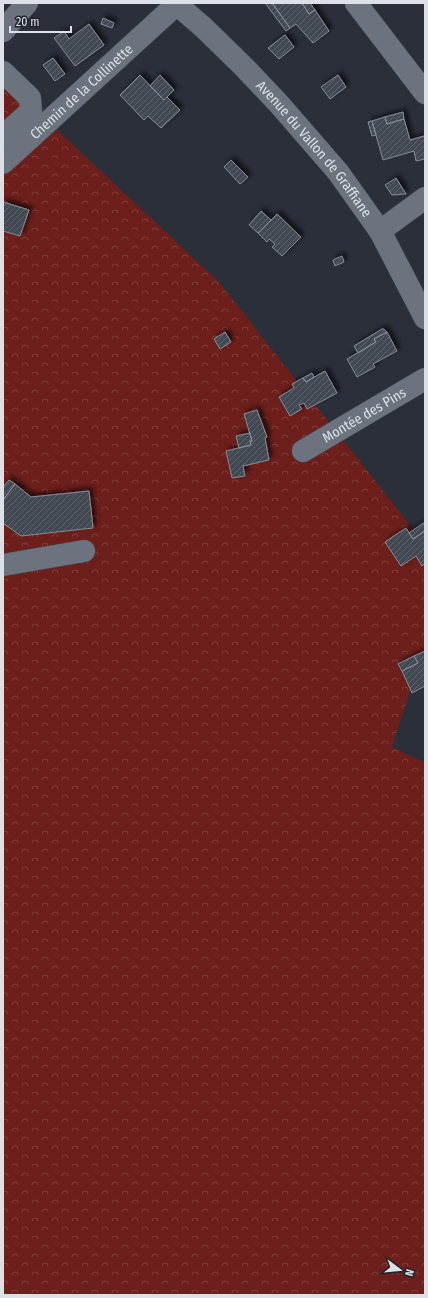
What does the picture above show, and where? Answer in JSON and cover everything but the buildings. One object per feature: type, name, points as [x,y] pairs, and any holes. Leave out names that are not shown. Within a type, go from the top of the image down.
[{"type":"street","points":[[3,31],[27,3]]},
{"type":"street","points":[[356,3],[425,93]]},
{"type":"street","name":"Chemin de la Collinette","points":[[3,163],[176,4]]},
{"type":"street","name":"Avenue du Vallon de Graffiane","points":[[176,4],[244,66],[338,172],[380,231],[425,318]]},
{"type":"street","points":[[3,72],[30,98],[31,111],[3,136]]},
{"type":"street","points":[[380,231],[425,198]]},
{"type":"street","name":"Montée des Pins","points":[[303,451],[425,379]]},
{"type":"street","points":[[3,565],[84,551]]},
{"type":"green space","points":[[3,79],[219,282],[425,544],[425,646],[392,747],[425,763],[425,1295],[3,1295]]}]
